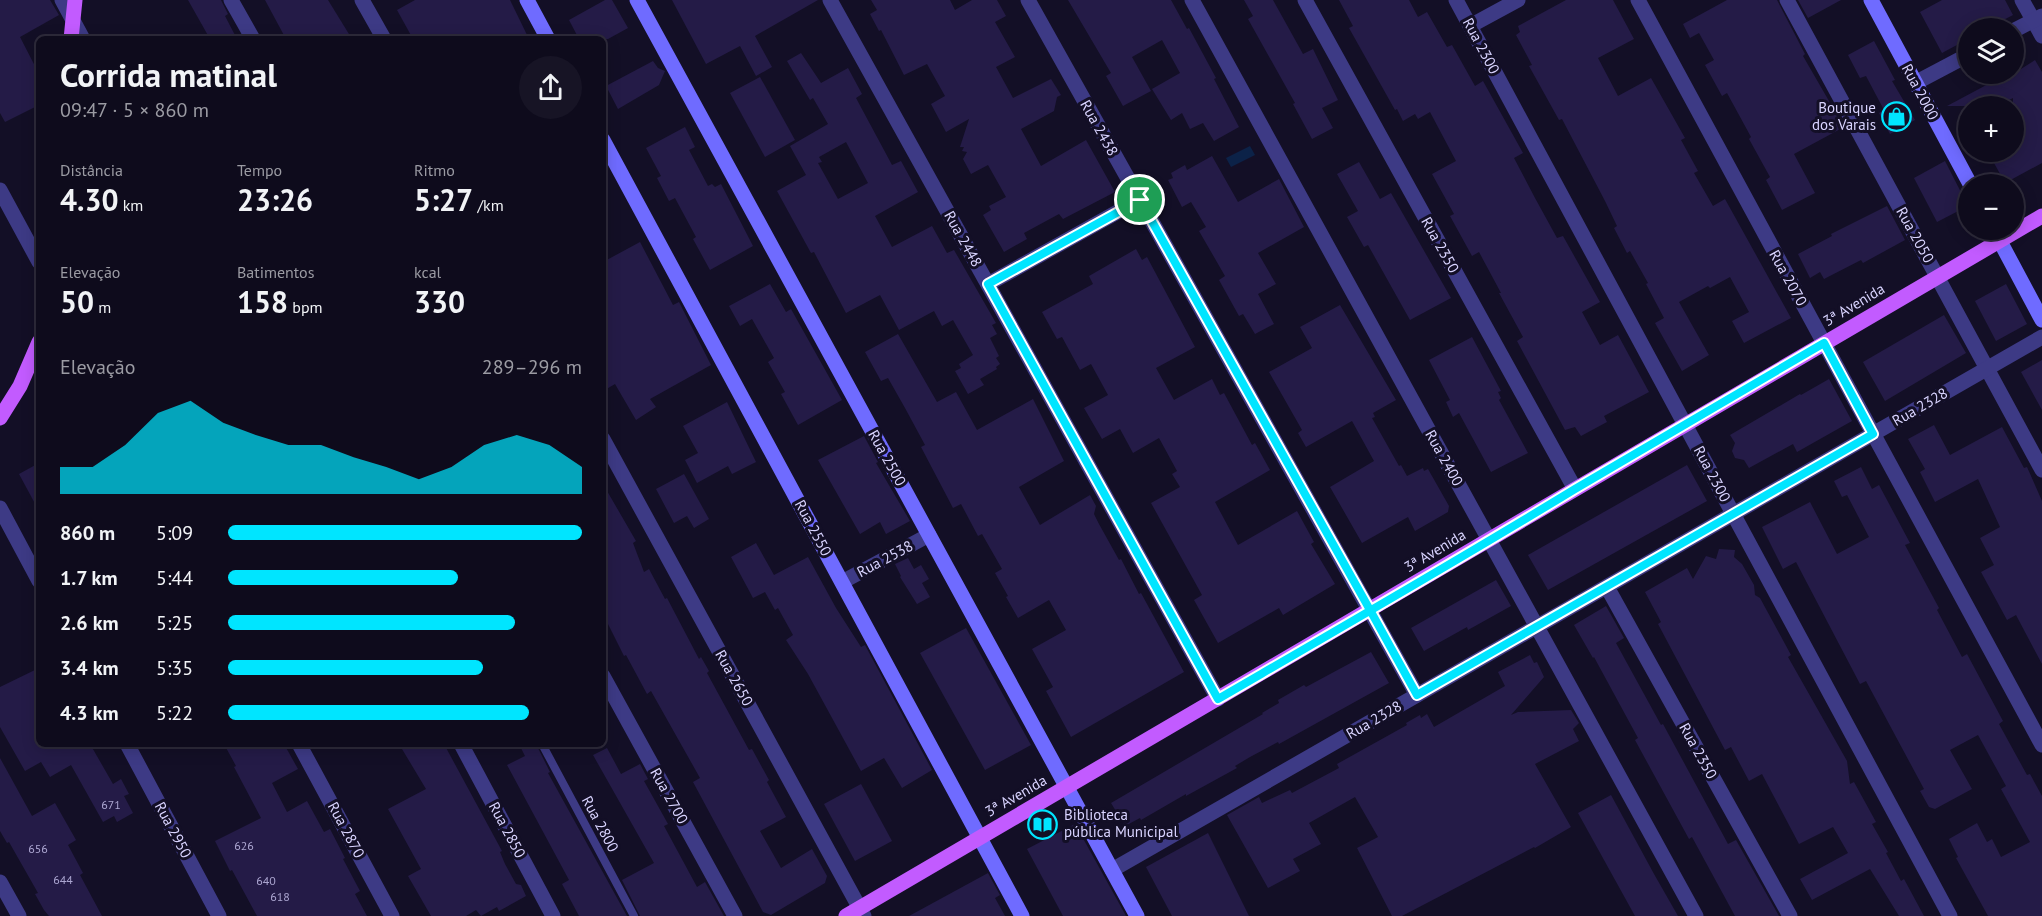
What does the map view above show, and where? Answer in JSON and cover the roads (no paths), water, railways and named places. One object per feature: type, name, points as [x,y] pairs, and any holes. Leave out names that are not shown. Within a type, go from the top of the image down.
[{"type":"main road","points":[[71,36],[75,0]]},
{"type":"main road","points":[[527,0],[546,36]]},
{"type":"main road","name":"Rua 2500","points":[[637,0],[1137,916]]},
{"type":"main road","name":"Rua 2000","points":[[1871,0],[1965,174]]},
{"type":"main road","name":"Rua 2550","points":[[606,146],[1022,916]]},
{"type":"main road","name":"3ª Avenida","points":[[2024,224],[2042,216]]},
{"type":"main road","name":"3ª Avenida","points":[[857,913],[980,838],[1938,277],[1990,240]]},
{"type":"main road","points":[[2000,240],[2042,320]]},
{"type":"main road","points":[[0,418],[20,386],[36,349]]},
{"type":"street","points":[[62,0],[81,36]]},
{"type":"street","points":[[231,0],[251,36]]},
{"type":"street","points":[[363,0],[382,36]]},
{"type":"street","name":"Rua 2448","points":[[830,0],[1218,699]]},
{"type":"street","name":"Rua 2438","points":[[1028,0],[1417,695]]},
{"type":"street","name":"Rua 2400","points":[[1192,0],[1696,916]]},
{"type":"street","name":"Rua 2350","points":[[1305,0],[1575,489]]},
{"type":"street","name":"Rua 2300","points":[[1456,0],[1950,916]]},
{"type":"street","points":[[1470,26],[1518,0]]},
{"type":"street","name":"Rua 2070","points":[[1638,0],[2042,745]]},
{"type":"street","name":"Rua 2050","points":[[1787,0],[2042,470]]},
{"type":"street","points":[[2022,0],[2038,18],[2042,36]]},
{"type":"street","points":[[2024,25],[2038,18]]},
{"type":"street","points":[[1916,83],[1958,60]]},
{"type":"street","points":[[0,190],[36,256]]},
{"type":"street","points":[[988,284],[1140,200]]},
{"type":"street","name":"Rua 2328","points":[[1112,870],[2042,337]]},
{"type":"street","name":"Rua 2650","points":[[606,445],[857,913]]},
{"type":"street","points":[[0,508],[36,575]]},
{"type":"street","name":"Rua 2538","points":[[842,582],[929,535]]},
{"type":"street","name":"Rua 2350","points":[[1607,586],[1790,916]]},
{"type":"street","name":"Rua 2700","points":[[606,681],[735,916]]},
{"type":"street","name":"Rua 2950","points":[[128,747],[219,916]]},
{"type":"street","name":"Rua 2870","points":[[301,747],[392,916]]},
{"type":"street","name":"Rua 2850","points":[[463,747],[553,916]]},
{"type":"street","points":[[0,882],[19,916]]},
{"type":"lane","name":"Rua 2800","points":[[544,747],[634,916]]},
{"type":"water","points":[[1250,146],[1255,155],[1231,167],[1226,158]]},
{"type":"place","name":"Boutique dos Varais","points":[[1897,117]]},
{"type":"place","name":"Biblioteca pública Municipal","points":[[1043,824]]}]
